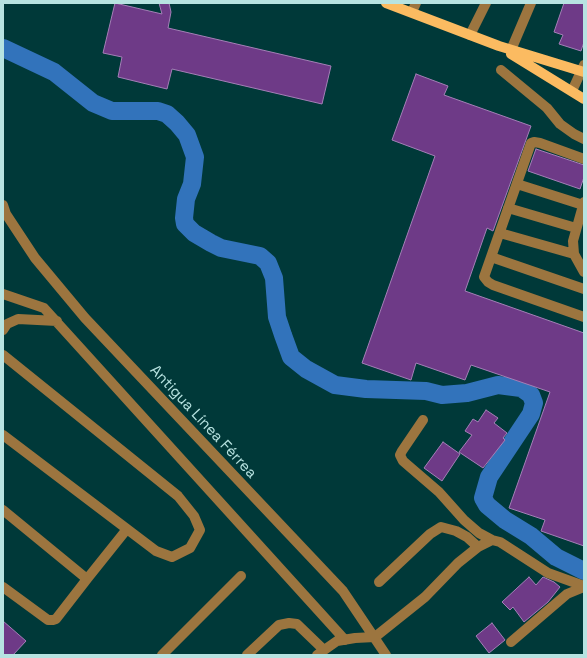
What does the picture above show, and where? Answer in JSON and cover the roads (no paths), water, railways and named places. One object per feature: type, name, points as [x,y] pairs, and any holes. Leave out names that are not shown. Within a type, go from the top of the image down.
[{"type":"main road","points":[[386,3],[414,8],[470,35],[499,46],[583,69]]},
{"type":"main road","points":[[499,46],[584,99]]},
{"type":"street","points":[[470,35],[486,3]]},
{"type":"street","points":[[511,50],[531,3]]},
{"type":"street","points":[[572,92],[583,69]]},
{"type":"street","points":[[501,70],[547,108],[560,124],[584,139]]},
{"type":"street","points":[[584,159],[534,142],[531,143],[484,277],[494,286],[584,317]]},
{"type":"street","points":[[517,184],[584,204],[573,241],[574,254],[584,272]]},
{"type":"street","name":"Antigua Línea Férrea","points":[[3,206],[6,214],[35,258],[85,318],[343,591],[376,637],[386,655]]},
{"type":"street","points":[[508,208],[576,228]]},
{"type":"street","points":[[500,233],[574,254]]},
{"type":"street","points":[[491,257],[584,289]]},
{"type":"street","points":[[3,294],[44,308],[57,321],[345,640]]},
{"type":"street","points":[[3,330],[8,324],[18,318],[57,321]]},
{"type":"street","points":[[3,355],[178,496],[194,516],[200,530],[190,548],[172,557],[156,551],[3,435]]},
{"type":"street","points":[[423,420],[400,455],[403,461],[439,492],[474,529],[492,540],[500,542],[548,573],[584,586]]},
{"type":"street","points":[[3,510],[86,579]]},
{"type":"street","points":[[379,582],[430,534],[441,527],[456,531],[467,537],[478,547]]},
{"type":"street","points":[[3,587],[48,620],[56,619],[86,579],[127,529]]},
{"type":"street","points":[[247,655],[279,625],[289,623],[297,624],[320,653],[337,642],[376,637],[425,597],[458,563],[478,547],[492,540]]},
{"type":"street","points":[[162,655],[241,576]]},
{"type":"street","points":[[511,642],[567,594],[584,586]]},
{"type":"waterway","points":[[3,48],[54,72],[93,103],[112,111],[158,111],[167,114],[177,123],[187,135],[195,157],[192,184],[186,199],[184,218],[185,224],[194,233],[221,248],[260,256],[268,263],[274,278],[277,317],[283,335],[291,357],[306,369],[335,385],[366,389],[426,391],[442,395],[467,393],[498,385],[521,388],[531,395],[534,403],[531,414],[489,477],[483,498],[487,505],[505,520],[531,536],[556,557],[584,571]]}]
